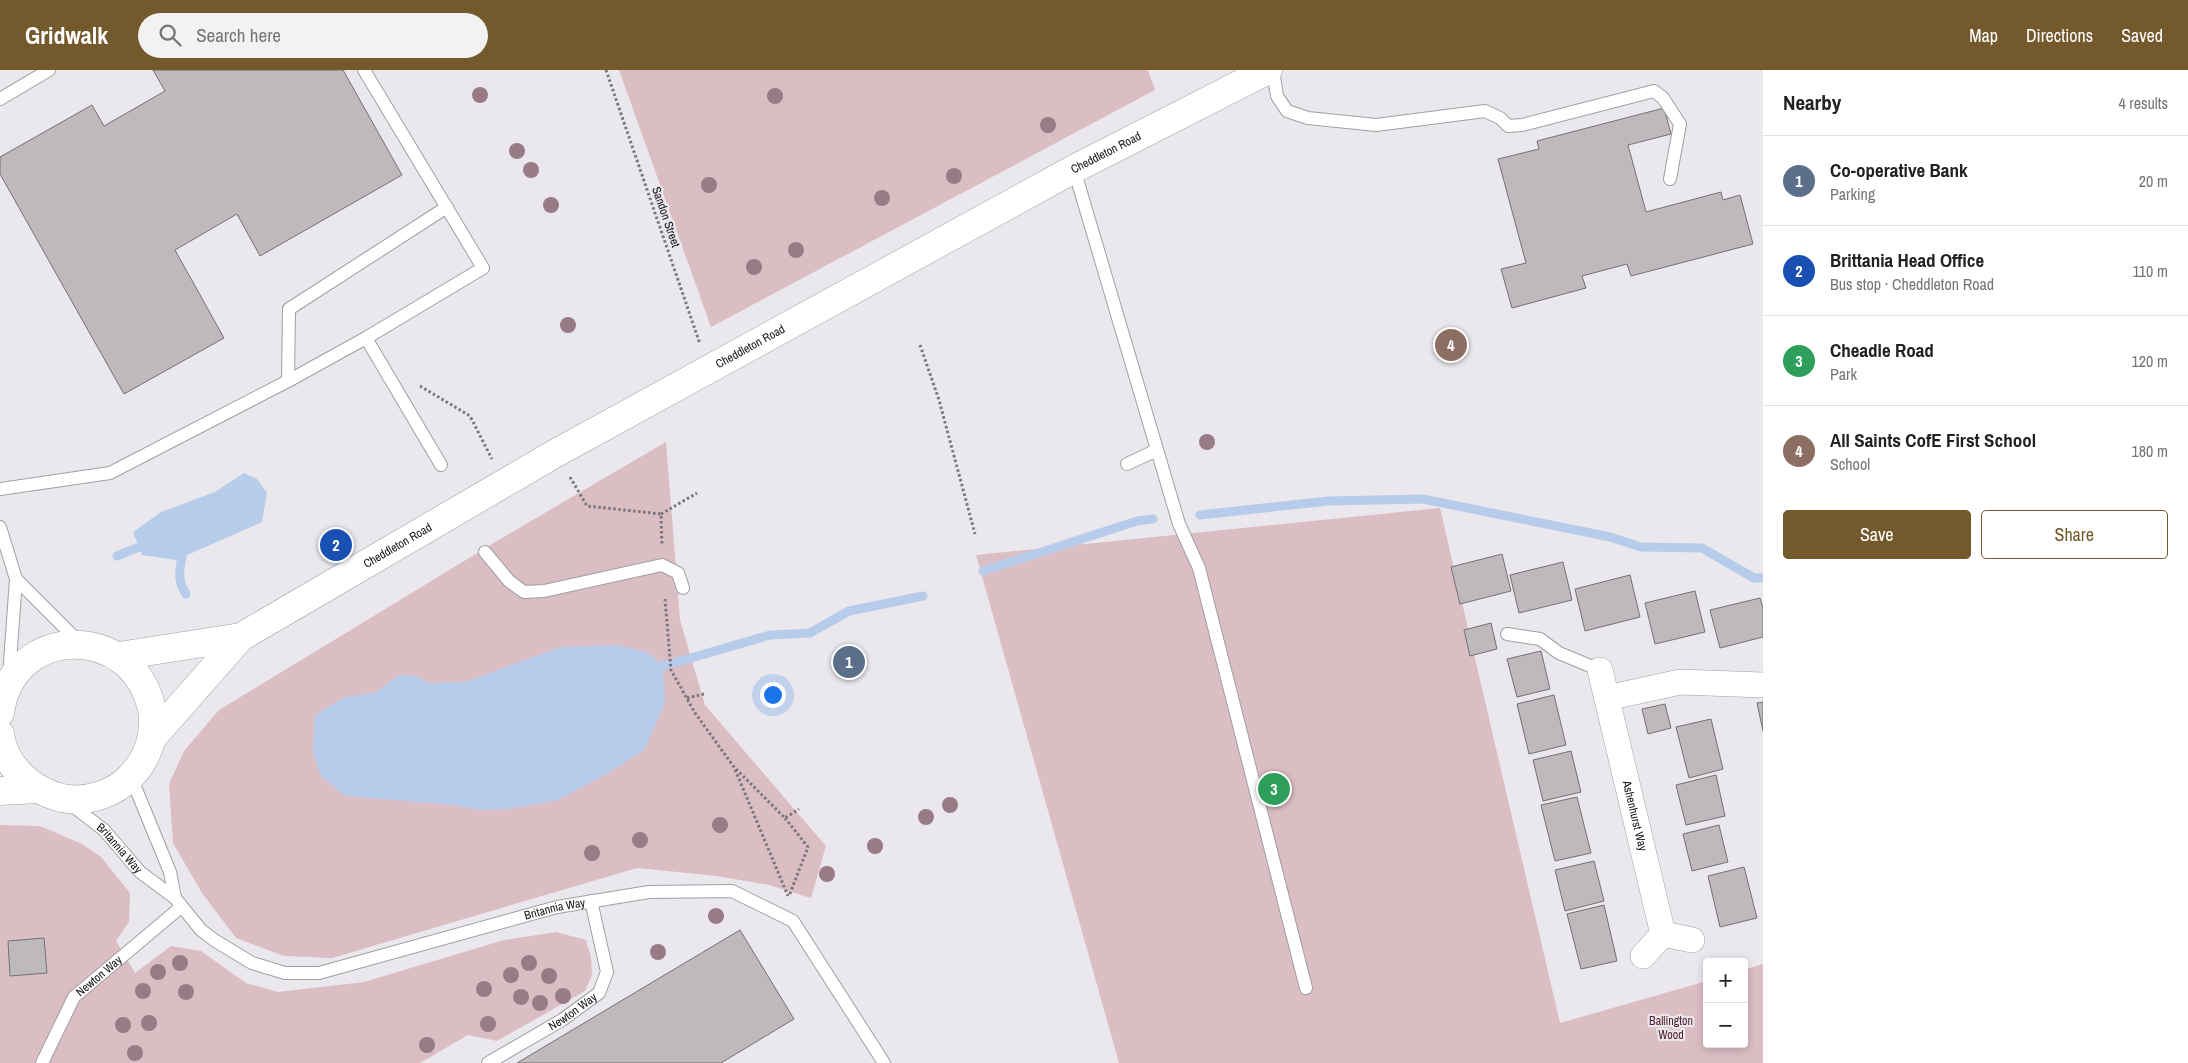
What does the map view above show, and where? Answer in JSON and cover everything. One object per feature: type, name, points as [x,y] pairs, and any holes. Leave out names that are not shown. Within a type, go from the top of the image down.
[{"type":"highway","name":"Cheddleton Road","points":[[152,738],[241,636],[556,453],[1074,169],[1268,70]]},
{"type":"highway","name":"Cheddleton Road","points":[[119,656],[241,636]]},
{"type":"highway","name":"Cheddleton Road","points":[[0,713],[2,700],[8,684],[22,666],[33,656],[60,646],[80,644],[99,647],[119,656],[139,676],[148,693],[154,721],[152,738],[142,762],[131,777],[101,796],[88,798],[0,792]]},
{"type":"highway","points":[[0,734],[10,761],[19,773],[50,794]]},
{"type":"street","name":"Ashenhurst Way","points":[[1600,670],[1663,934]]},
{"type":"street","points":[[1607,698],[1680,682],[1763,685]]},
{"type":"street","points":[[1643,956],[1663,934],[1692,940]]},
{"type":"lane","points":[[0,99],[49,70]]},
{"type":"lane","points":[[0,489],[110,473],[288,381],[366,338],[483,268],[364,70]]},
{"type":"lane","points":[[1273,70],[1278,96],[1287,111],[1308,118],[1376,125],[1486,111],[1500,118],[1508,126],[1522,125],[1654,90],[1663,98],[1680,124],[1670,179]]},
{"type":"lane","points":[[1074,169],[1179,524],[1199,568],[1306,988]]},
{"type":"lane","points":[[288,381],[288,309],[447,207]]},
{"type":"lane","points":[[366,338],[441,465]]},
{"type":"lane","points":[[1127,464],[1157,450]]},
{"type":"lane","points":[[0,527],[16,579],[8,684]]},
{"type":"lane","points":[[485,552],[509,581],[524,592],[544,591],[662,565],[678,574],[683,588]]},
{"type":"lane","points":[[16,579],[80,644]]},
{"type":"lane","points":[[1507,634],[1540,639],[1560,653],[1600,670]]},
{"type":"lane","points":[[131,777],[170,872],[178,902]]},
{"type":"lane","name":"Britannia Way","points":[[50,794],[104,830],[140,872],[178,902],[201,930],[252,963],[285,972],[319,973],[557,907],[648,892],[732,891],[793,921],[884,1063]]},
{"type":"lane","name":"Newton Way","points":[[488,1063],[562,1020],[599,993],[607,972],[591,901]]},
{"type":"lane","name":"Newton Way","points":[[42,1063],[74,997],[178,902]]},
{"type":"path","name":"Sandon Street","points":[[606,70],[709,370]]},
{"type":"path","points":[[920,345],[939,400],[975,534]]},
{"type":"path","points":[[397,391],[416,384],[470,416],[490,454]]},
{"type":"path","points":[[556,453],[587,506],[661,514],[696,493]]},
{"type":"path","points":[[661,514],[662,565],[672,670],[695,713],[734,767],[785,818],[808,848],[789,898],[734,767]]},
{"type":"path","points":[[687,698],[704,694]]},
{"type":"path","points":[[785,818],[799,809]]},
{"type":"green space","points":[[619,70],[1148,70],[1155,90],[711,327]]},
{"type":"green space","points":[[666,442],[680,620],[705,705],[826,846],[811,898],[769,885],[717,876],[637,868],[332,958],[284,956],[236,938],[202,893],[173,843],[169,784],[184,751],[219,710],[502,538]]},
{"type":"green space","name":"Ballington Wood","points":[[1440,508],[1560,1023],[1703,982],[1703,1048],[1748,1048],[1748,969],[1763,964],[1763,1063],[1119,1063],[976,555]]},
{"type":"green space","points":[[0,825],[40,826],[82,844],[101,857],[130,893],[129,922],[116,941],[135,973],[171,946],[201,951],[246,983],[278,992],[364,982],[504,940],[556,932],[586,940],[591,957],[592,975],[585,991],[497,1041],[468,1035],[420,1063],[0,1063]]},
{"type":"water","points":[[244,473],[257,479],[267,493],[262,522],[176,560],[142,555],[133,532],[161,512],[215,492]]},
{"type":"water","points":[[617,645],[649,653],[663,666],[665,703],[644,750],[610,772],[558,800],[509,809],[480,810],[453,805],[345,796],[320,775],[313,751],[315,715],[345,697],[375,693],[399,675],[417,676],[429,683],[465,682],[561,647]]},
{"type":"building","points":[[153,70],[343,70],[402,175],[260,256],[237,214],[175,250],[224,338],[124,394],[0,174],[0,157],[92,105],[104,126],[165,91]]},
{"type":"building","points":[[1664,108],[1671,134],[1628,145],[1646,212],[1721,192],[1723,200],[1740,195],[1753,244],[1631,276],[1627,264],[1582,276],[1586,288],[1512,308],[1501,269],[1526,263],[1498,159],[1539,149],[1537,141]]},
{"type":"building","points":[[1502,554],[1511,591],[1460,604],[1451,567]]},
{"type":"building","points":[[1563,562],[1572,600],[1519,613],[1510,575]]},
{"type":"building","points":[[1630,575],[1640,617],[1585,631],[1575,589]]},
{"type":"building","points":[[1695,591],[1705,632],[1655,644],[1645,603]]},
{"type":"building","points":[[1760,598],[1763,608],[1763,637],[1720,648],[1710,610]]},
{"type":"building","points":[[1491,623],[1497,649],[1470,656],[1464,630]]},
{"type":"building","points":[[1541,651],[1550,689],[1517,697],[1507,659]]},
{"type":"building","points":[[1554,695],[1566,745],[1529,754],[1517,704]]},
{"type":"building","points":[[1763,702],[1763,731],[1757,703]]},
{"type":"building","points":[[1665,704],[1671,728],[1648,734],[1642,709]]},
{"type":"building","points":[[1711,719],[1723,769],[1689,778],[1676,727]]},
{"type":"building","points":[[1571,751],[1581,792],[1543,801],[1533,760]]},
{"type":"building","points":[[1716,775],[1725,816],[1686,825],[1676,785]]},
{"type":"building","points":[[1577,797],[1591,853],[1555,861],[1541,805]]},
{"type":"building","points":[[1719,825],[1728,862],[1692,871],[1683,834]]},
{"type":"building","points":[[1594,861],[1604,901],[1565,911],[1555,870]]},
{"type":"building","points":[[1744,867],[1757,918],[1720,927],[1708,876]]},
{"type":"building","points":[[1604,905],[1617,961],[1581,969],[1567,914]]},
{"type":"building","points":[[740,930],[794,1019],[721,1063],[517,1063]]},
{"type":"building","points":[[44,938],[47,973],[10,976],[8,941]]},
{"type":"waterway","points":[[1200,515],[1328,501],[1423,499],[1610,537],[1641,547],[1702,548],[1754,578],[1763,578]]},
{"type":"waterway","points":[[983,571],[1137,521],[1153,519]]},
{"type":"waterway","points":[[117,556],[139,547],[147,540]]},
{"type":"waterway","points":[[184,546],[180,565],[180,577],[186,594]]},
{"type":"waterway","points":[[653,669],[770,635],[810,633],[849,611],[923,596]]},
{"type":"place","name":"All Saints CofE First School","points":[[1451,345]]},
{"type":"place","name":"Brittania Head Office","points":[[336,545]]},
{"type":"place","name":"Co-operative Bank","points":[[849,662]]},
{"type":"place","name":"Cheadle Road","points":[[1274,789]]}]
